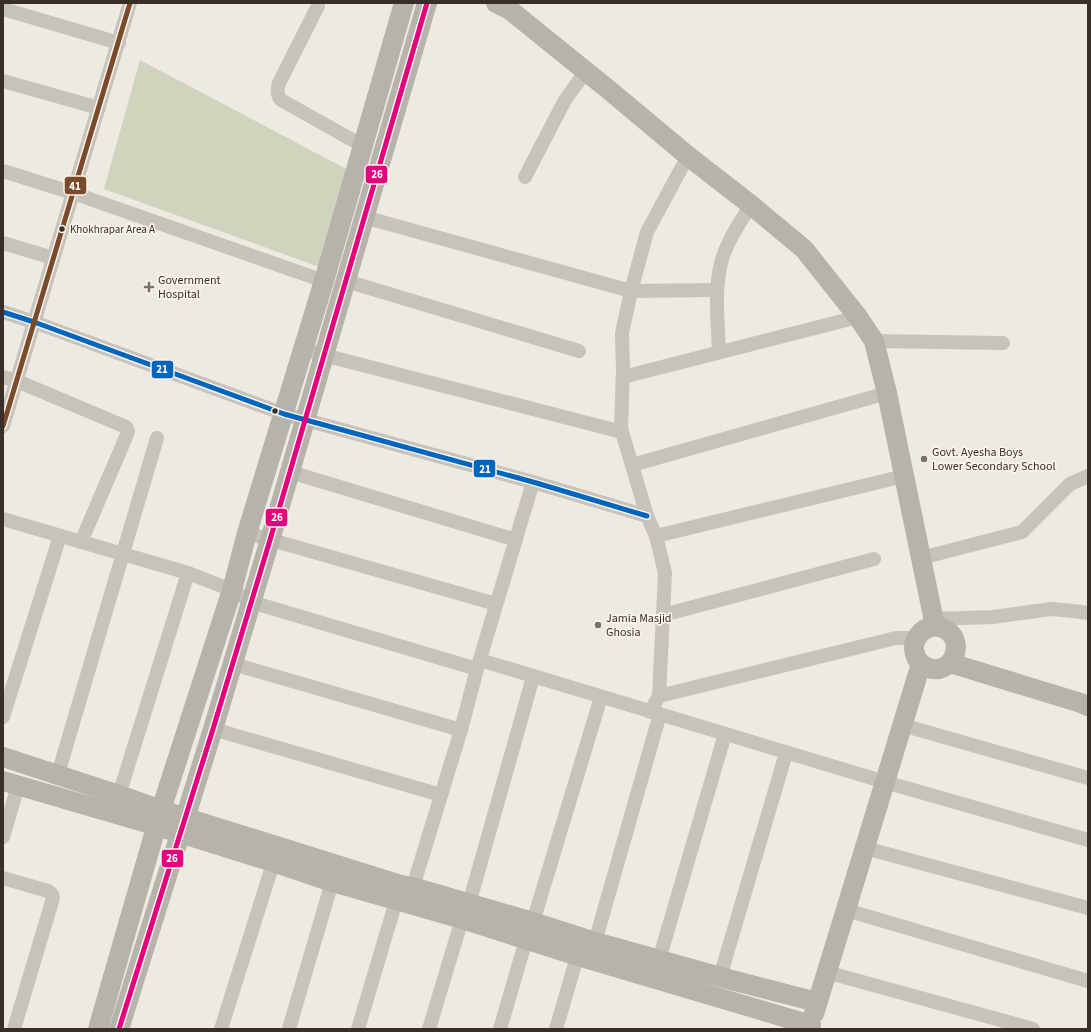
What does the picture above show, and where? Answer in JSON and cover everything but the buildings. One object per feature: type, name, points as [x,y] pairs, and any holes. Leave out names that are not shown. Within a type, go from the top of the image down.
[{"type":"street","points":[[3,426],[130,3]]},
{"type":"street","points":[[98,1029],[159,818],[232,590],[247,533],[304,350],[404,3]]},
{"type":"street","points":[[119,1029],[233,664],[427,3]]},
{"type":"street","points":[[496,3],[510,10],[804,249],[858,317],[874,341],[887,393],[934,623],[949,631],[956,642],[956,650],[950,663],[942,668],[934,669],[927,668],[921,664],[914,652],[916,638],[921,632],[934,623],[1051,609],[1073,610],[1088,613]]},
{"type":"street","points":[[318,6],[279,83],[277,90],[278,96],[281,100],[363,146]]},
{"type":"street","points":[[3,9],[118,42]]},
{"type":"street","points":[[525,177],[565,100],[586,71]]},
{"type":"street","points":[[3,81],[99,108]]},
{"type":"street","points":[[559,1028],[659,696],[665,573],[656,536],[647,516],[621,429],[623,377],[622,333],[631,291],[647,232],[688,156]]},
{"type":"street","points":[[3,171],[73,192],[324,281]]},
{"type":"street","points":[[719,352],[717,290],[721,262],[732,235],[751,205]]},
{"type":"street","points":[[364,217],[631,291],[717,290]]},
{"type":"street","points":[[3,243],[53,258]]},
{"type":"street","points":[[346,281],[579,351]]},
{"type":"street","points":[[3,312],[284,414],[533,482],[647,516]]},
{"type":"street","points":[[623,377],[858,317]]},
{"type":"street","points":[[874,341],[1003,343]]},
{"type":"street","points":[[304,350],[622,432]]},
{"type":"street","points":[[3,377],[17,381],[126,427],[128,431],[81,542]]},
{"type":"street","points":[[632,465],[887,393]]},
{"type":"street","points":[[58,774],[157,438]]},
{"type":"street","points":[[290,472],[516,540]]},
{"type":"street","points":[[656,536],[904,476]]},
{"type":"street","points":[[921,558],[1022,532],[1070,484],[1088,476]]},
{"type":"street","points":[[358,1029],[403,891],[441,795],[533,482]]},
{"type":"street","points":[[3,519],[188,573],[232,590],[251,602],[478,665],[533,676],[885,782],[1088,840]]},
{"type":"street","points":[[247,533],[496,604]]},
{"type":"street","points":[[3,717],[60,536]]},
{"type":"street","points":[[663,615],[874,559]]},
{"type":"street","points":[[120,795],[188,573]]},
{"type":"street","points":[[659,696],[896,638],[916,638]]},
{"type":"street","points":[[950,663],[1088,706]]},
{"type":"street","points":[[233,664],[461,730]]},
{"type":"street","points":[[466,912],[533,922],[585,945],[810,1027],[921,664]]},
{"type":"street","points":[[429,1029],[466,912],[533,676]]},
{"type":"street","points":[[533,922],[601,697]]},
{"type":"street","points":[[902,725],[1088,778]]},
{"type":"street","points":[[213,729],[441,795]]},
{"type":"street","points":[[659,960],[725,734]]},
{"type":"street","points":[[720,977],[786,752]]},
{"type":"street","points":[[3,757],[120,795],[159,818]]},
{"type":"street","points":[[3,837],[10,783],[159,818],[403,891],[466,912],[526,940],[585,945],[659,960],[817,1002]]},
{"type":"street","points":[[865,848],[1088,908]]},
{"type":"street","points":[[276,854],[332,882],[403,891]]},
{"type":"street","points":[[221,1029],[276,854]]},
{"type":"street","points":[[3,878],[48,891],[52,894],[53,898],[14,1029]]},
{"type":"street","points":[[289,1029],[332,882]]},
{"type":"street","points":[[846,910],[1088,981]]},
{"type":"street","points":[[500,1029],[526,940]]},
{"type":"street","points":[[826,972],[1033,1029]]},
{"type":"green space","points":[[140,60],[350,171],[322,268],[104,189]]},
{"type":"transit line","name":"41","points":[[3,426],[130,3]]},
{"type":"transit line","name":"26","points":[[119,1029],[213,729],[270,540],[427,3]]},
{"type":"transit line","name":"21","points":[[3,312],[284,414],[533,482],[647,516]]},
{"type":"place","name":"Khokhrapar Area A","points":[[62,229]]},
{"type":"place","name":"Government Hospital","points":[[149,287]]},
{"type":"place","name":"Govt. Ayesha Boys Lower Secondary School","points":[[924,459]]},
{"type":"place","name":"Jamia Masjid Ghosia","points":[[598,625]]}]
